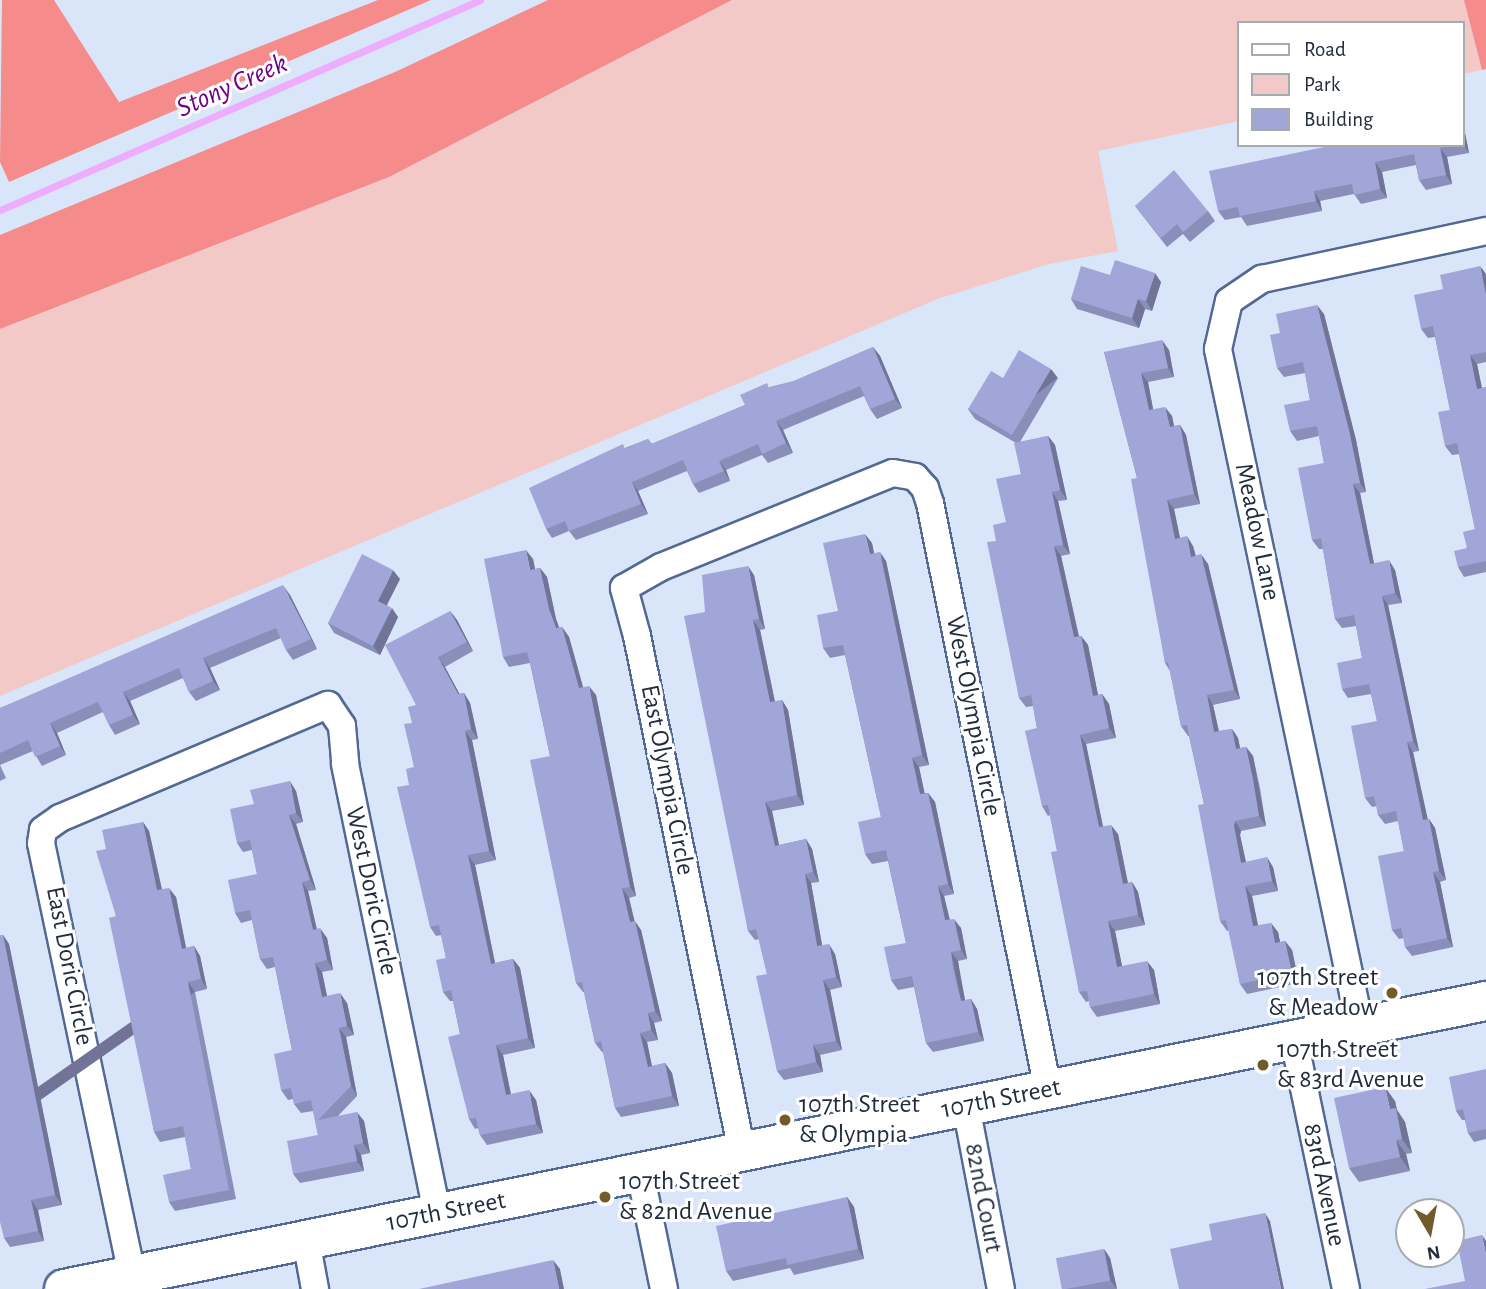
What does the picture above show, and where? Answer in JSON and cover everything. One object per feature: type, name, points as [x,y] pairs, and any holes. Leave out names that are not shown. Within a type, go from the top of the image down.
[{"type":"street","name":"Meadow Lane","points":[[1360,1026],[1218,349],[1229,301],[1262,278],[1486,231]]},
{"type":"street","name":"West Olympia Circle","points":[[789,513],[893,473],[915,477],[925,488],[1048,1090]]},
{"type":"street","name":"East Olympia Circle","points":[[743,1152],[637,636],[624,588],[661,567],[789,513]]},
{"type":"street","name":"West Doric Circle","points":[[202,757],[328,705],[342,726],[345,764],[437,1213]]},
{"type":"street","name":"East Doric Circle","points":[[132,1275],[41,843],[43,830],[60,818],[202,757]]},
{"type":"street","name":"107th Street","points":[[64,1289],[1486,1001]]},
{"type":"street","name":"83rd Avenue","points":[[1294,1040],[1346,1289]]},
{"type":"street","name":"82nd Court","points":[[966,1106],[1001,1289]]},
{"type":"street","points":[[640,1172],[664,1289]]},
{"type":"street","points":[[306,1240],[315,1289]]},
{"type":"green space","points":[[732,0],[1464,0],[1482,70],[1465,74],[1465,21],[1238,21],[1238,121],[1098,151],[1118,251],[1049,264],[940,298],[0,696],[0,329],[389,177]]},
{"type":"shaded area","points":[[2,0],[54,0],[119,102],[378,0],[431,0],[9,182],[0,162]]},
{"type":"shaded area","points":[[548,0],[732,0],[389,177],[0,329],[0,235],[395,72]]},
{"type":"shaded area","points":[[1464,0],[1486,0],[1486,69],[1482,70]]},
{"type":"building","points":[[1324,147],[1444,147],[1440,148],[1446,175],[1419,180],[1414,154],[1375,162],[1380,189],[1354,195],[1352,184],[1314,191],[1316,201],[1240,216],[1238,207],[1218,211],[1209,171]]},
{"type":"building","points":[[1174,170],[1208,211],[1183,232],[1177,224],[1161,238],[1135,206]]},
{"type":"building","points":[[1115,260],[1155,273],[1146,301],[1138,299],[1132,318],[1071,299],[1081,266],[1110,275]]},
{"type":"building","points":[[1480,266],[1486,295],[1486,352],[1470,355],[1477,389],[1486,387],[1486,561],[1458,567],[1454,551],[1467,548],[1463,532],[1475,529],[1457,443],[1445,446],[1438,412],[1450,410],[1433,326],[1421,329],[1414,295],[1443,289],[1440,275]]},
{"type":"building","points":[[1317,305],[1360,483],[1353,484],[1370,564],[1389,560],[1395,593],[1382,596],[1413,741],[1407,742],[1423,820],[1429,819],[1439,871],[1433,872],[1447,938],[1405,947],[1401,928],[1392,930],[1378,856],[1404,851],[1396,811],[1378,815],[1374,796],[1365,798],[1351,726],[1377,721],[1369,684],[1342,689],[1337,663],[1362,658],[1354,615],[1335,619],[1321,538],[1312,540],[1298,468],[1324,463],[1317,426],[1290,431],[1284,405],[1310,400],[1303,362],[1277,368],[1270,335],[1280,333],[1276,314]]},
{"type":"building","points":[[1162,340],[1168,368],[1141,373],[1149,410],[1165,407],[1170,427],[1180,425],[1194,494],[1167,500],[1175,539],[1187,536],[1191,557],[1201,554],[1234,690],[1207,695],[1214,732],[1232,729],[1236,749],[1246,747],[1253,779],[1259,816],[1235,821],[1234,826],[1241,863],[1267,857],[1272,881],[1245,886],[1253,926],[1271,923],[1275,943],[1285,941],[1292,973],[1240,984],[1226,920],[1220,921],[1198,805],[1204,804],[1187,725],[1181,726],[1168,662],[1165,663],[1131,479],[1137,478],[1104,352]]},
{"type":"building","points":[[873,347],[895,399],[870,409],[860,386],[776,421],[786,443],[762,454],[758,444],[719,461],[724,471],[693,484],[683,460],[632,482],[641,504],[569,531],[565,521],[546,529],[529,488],[623,444],[625,449],[648,439],[651,444],[745,405],[740,395],[767,383],[769,388],[794,381]]},
{"type":"building","points":[[1019,350],[1051,369],[1012,435],[968,409],[991,371],[1003,378]]},
{"type":"building","points":[[1048,436],[1060,490],[1052,492],[1063,545],[1054,546],[1074,637],[1081,636],[1093,696],[1102,694],[1109,728],[1080,735],[1099,827],[1111,825],[1123,884],[1132,882],[1138,915],[1108,921],[1117,967],[1147,961],[1154,994],[1090,1007],[1087,991],[1079,992],[1051,852],[1057,851],[1048,805],[1042,806],[1025,731],[1037,728],[1031,695],[1019,698],[987,542],[996,541],[993,525],[1006,522],[996,479],[1021,474],[1014,443]]},
{"type":"building","points":[[865,534],[870,554],[880,552],[922,755],[912,758],[920,794],[928,793],[948,884],[938,886],[945,920],[954,919],[961,950],[951,952],[953,968],[961,1001],[971,999],[978,1032],[926,1043],[912,976],[891,980],[884,947],[906,943],[886,850],[865,854],[858,822],[881,817],[843,645],[823,648],[817,615],[838,611],[823,543]]},
{"type":"building","points":[[526,550],[530,570],[540,568],[549,609],[556,628],[562,627],[579,688],[589,686],[630,887],[622,888],[630,922],[635,921],[655,1011],[648,1013],[651,1030],[640,1033],[648,1067],[665,1063],[672,1096],[615,1108],[601,1041],[595,1043],[582,982],[576,983],[530,760],[550,756],[531,666],[527,652],[503,657],[484,559]]},
{"type":"building","points":[[362,554],[393,570],[378,601],[392,608],[373,646],[328,623]]},
{"type":"building","points":[[748,566],[759,619],[753,620],[770,702],[782,700],[797,795],[765,802],[775,846],[806,839],[813,872],[805,874],[817,946],[829,944],[836,977],[823,980],[836,1041],[813,1045],[816,1062],[777,1071],[756,976],[767,974],[756,929],[748,931],[684,616],[705,612],[702,575]]},
{"type":"building","points":[[283,585],[311,639],[286,650],[276,628],[203,658],[213,681],[189,692],[179,668],[123,692],[133,715],[109,725],[98,702],[50,723],[60,746],[35,757],[28,740],[0,753],[0,708]]},
{"type":"building","points":[[450,611],[467,642],[438,657],[458,694],[464,693],[471,729],[465,731],[489,851],[468,855],[491,964],[513,959],[528,1038],[496,1045],[506,1095],[529,1090],[536,1124],[480,1135],[476,1118],[469,1119],[448,1037],[460,1034],[451,990],[443,992],[436,960],[446,958],[439,925],[430,927],[397,787],[409,785],[406,769],[414,767],[404,724],[412,723],[408,707],[416,705],[385,645]]},
{"type":"building","points":[[290,781],[296,813],[289,815],[310,880],[302,882],[313,930],[320,928],[327,960],[315,963],[322,997],[340,993],[347,1026],[339,1028],[351,1086],[318,1120],[357,1112],[363,1143],[354,1145],[357,1161],[293,1174],[287,1141],[318,1135],[311,1100],[294,1104],[291,1088],[281,1090],[274,1054],[292,1050],[273,957],[260,959],[250,910],[235,913],[228,880],[257,874],[250,840],[237,843],[230,809],[254,804],[250,790]]},
{"type":"building","points":[[143,822],[157,890],[169,888],[182,949],[194,946],[201,979],[188,982],[229,1190],[169,1202],[163,1175],[191,1169],[183,1126],[154,1132],[109,918],[116,916],[96,851],[106,849],[102,830]]},
{"type":"building","points":[[0,935],[3,935],[55,1195],[31,1200],[38,1231],[4,1238],[0,1222]]},
{"type":"building","points":[[1486,1069],[1486,1129],[1468,1133],[1463,1109],[1456,1111],[1449,1077]]},
{"type":"building","points":[[1385,1087],[1390,1109],[1396,1108],[1402,1139],[1396,1140],[1400,1157],[1349,1168],[1334,1098]]},
{"type":"building","points":[[847,1197],[858,1249],[787,1265],[786,1258],[726,1271],[716,1226]]},
{"type":"building","points":[[1265,1213],[1281,1289],[1179,1289],[1170,1249],[1212,1240],[1209,1224]]},
{"type":"building","points":[[1482,1235],[1486,1255],[1486,1289],[1425,1289],[1465,1281],[1462,1268],[1465,1268],[1465,1239]]},
{"type":"building","points":[[1104,1249],[1110,1280],[1062,1289],[1056,1258]]},
{"type":"building","points":[[553,1260],[559,1289],[419,1289]]},
{"type":"waterway","name":"Stony Creek","points":[[0,210],[480,0]]},
{"type":"place","name":"107th Street & Meadow","points":[[1392,993]]},
{"type":"place","name":"107th Street & 83rd Avenue","points":[[1263,1065]]},
{"type":"place","name":"107th Street & Olympia","points":[[785,1120]]},
{"type":"place","name":"107th Street & 82nd Avenue","points":[[605,1197]]}]
